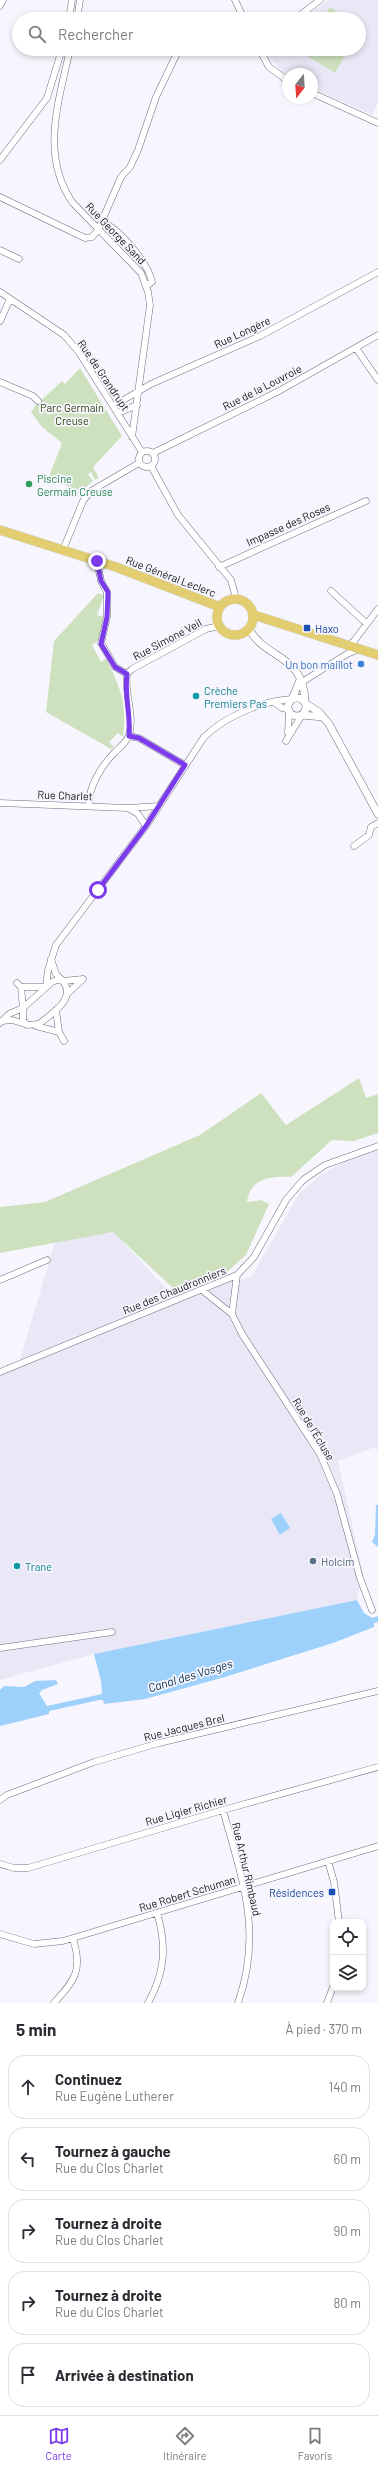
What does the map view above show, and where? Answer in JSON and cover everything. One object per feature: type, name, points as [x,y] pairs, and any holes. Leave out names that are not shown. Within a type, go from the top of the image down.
[{"type":"main road","name":"Rue Général Leclerc","points":[[0,530],[97,561],[220,607]]},
{"type":"main road","points":[[236,598],[248,603],[254,616],[249,629],[239,635],[233,635],[219,626],[217,613],[226,601],[236,598]]},
{"type":"main road","points":[[254,616],[378,655]]},
{"type":"street","points":[[0,6],[3,0]]},
{"type":"street","points":[[70,12],[72,0]]},
{"type":"street","points":[[78,12],[80,0]]},
{"type":"street","points":[[235,0],[241,12]]},
{"type":"street","points":[[304,12],[320,0]]},
{"type":"street","points":[[0,160],[47,98],[60,56]]},
{"type":"street","name":"Rue George Sand","points":[[69,56],[53,133],[56,166],[63,188],[72,202],[141,273],[146,286],[150,305],[132,437]]},
{"type":"street","points":[[0,197],[85,238],[92,237],[102,222],[121,177],[130,166],[156,97],[176,56]]},
{"type":"street","points":[[263,56],[269,67],[282,77]]},
{"type":"street","points":[[318,96],[378,123]]},
{"type":"street","points":[[102,222],[115,228],[134,250],[151,276],[152,282],[146,286]]},
{"type":"street","points":[[0,250],[19,259]]},
{"type":"street","name":"Rue Longère","points":[[113,406],[138,391],[260,336],[378,272]]},
{"type":"street","name":"Rue de Grandrupt","points":[[0,292],[64,335],[78,350],[142,452]]},
{"type":"street","points":[[0,321],[10,299]]},
{"type":"street","name":"Rue de la Louvroie","points":[[153,453],[279,392],[378,335]]},
{"type":"street","points":[[356,348],[378,380]]},
{"type":"street","points":[[0,382],[33,396],[38,401]]},
{"type":"street","points":[[118,413],[137,405]]},
{"type":"street","points":[[139,463],[139,457],[142,452],[148,450],[153,453],[155,459],[151,466]]},
{"type":"street","points":[[139,463],[143,466],[151,466]]},
{"type":"street","points":[[64,550],[83,501],[91,491],[139,463]]},
{"type":"street","points":[[151,466],[178,515],[219,568],[231,580],[236,598]]},
{"type":"street","name":"Impasse des Roses","points":[[219,568],[366,500]]},
{"type":"street","points":[[89,806],[95,782],[103,765],[129,736],[130,713],[126,690],[127,674],[115,667],[101,644],[107,617],[108,592],[101,581],[97,561]]},
{"type":"street","points":[[331,591],[366,623]]},
{"type":"street","points":[[348,646],[354,642],[366,623],[378,609]]},
{"type":"street","name":"Rue Simone Veil","points":[[127,674],[132,669],[206,629],[219,626]]},
{"type":"street","points":[[249,629],[253,636],[288,662],[301,681],[306,709],[287,738],[288,711],[301,681],[347,654],[359,649]]},
{"type":"street","points":[[46,987],[56,945],[146,826],[197,745],[213,728],[259,705],[300,698],[323,717],[378,814]]},
{"type":"street","points":[[274,702],[295,716],[302,715],[323,717]]},
{"type":"street","points":[[129,736],[139,738],[185,765]]},
{"type":"street","name":"Rue Charlet","points":[[0,803],[128,808],[159,806]]},
{"type":"street","points":[[128,808],[138,814],[146,826]]},
{"type":"street","points":[[354,846],[369,835],[371,827],[378,823]]},
{"type":"street","points":[[52,959],[56,974],[63,981],[68,994]]},
{"type":"street","points":[[1,1022],[9,1014],[23,1008],[52,982],[85,978],[68,994],[56,1010],[36,1026]]},
{"type":"street","points":[[27,1025],[23,1020],[23,1008],[19,985],[46,987]]},
{"type":"street","points":[[56,1010],[60,1032],[64,1041]]},
{"type":"street","points":[[1,1022],[12,1020],[27,1025],[60,1032]]},
{"type":"street","name":"Rue des Chaudronniers","points":[[0,1372],[202,1290],[237,1274],[254,1257],[286,1200],[303,1180],[325,1165],[378,1146]]},
{"type":"street","points":[[0,1280],[47,1260]]},
{"type":"street","points":[[232,1314],[237,1274]]},
{"type":"street","name":"Rue de l'Écluse","points":[[202,1290],[232,1314],[242,1334],[320,1454],[337,1494],[360,1578],[372,1610]]},
{"type":"street","points":[[0,1648],[112,1632]]},
{"type":"street","name":"Rue Jacques Brel","points":[[0,1800],[7,1795],[94,1762],[204,1732],[378,1690]]},
{"type":"street","name":"Rue Ligier Richier","points":[[0,1864],[14,1868],[28,1868],[223,1810],[378,1767]]},
{"type":"street","name":"Rue Arthur Rimbaud","points":[[223,1810],[250,1916],[250,1943],[245,1979],[238,2003]]},
{"type":"street","name":"Rue Robert Schuman","points":[[0,1934],[34,1944],[73,1939],[378,1846]]},
{"type":"street","points":[[328,1861],[334,1882],[339,1919]]},
{"type":"street","points":[[148,2003],[160,1979],[163,1965],[164,1946],[157,1914]]},
{"type":"street","points":[[54,2003],[75,1977],[78,1965],[73,1939]]},
{"type":"street","points":[[327,2003],[332,1991]]},
{"type":"shaded area","points":[[328,0],[378,0],[378,102],[372,115],[318,91],[318,68],[282,68],[282,71],[267,56],[366,56],[366,12],[312,12]]},
{"type":"shaded area","points":[[378,1150],[378,1451],[375,1447],[338,1461],[363,1573],[357,1600],[94,1654],[0,1680],[0,1370],[19,1363],[55,1242],[114,1232],[172,1295],[251,1277],[299,1194],[319,1176],[345,1161]]},
{"type":"green space","points":[[330,7],[338,12],[327,12]]},
{"type":"green space","points":[[307,56],[345,56],[335,73]]},
{"type":"green space","name":"Parc Germain Creuse","points":[[80,368],[122,436],[93,467],[99,478],[95,480],[91,472],[88,474],[93,481],[81,491],[48,479],[62,443],[42,427],[31,412],[35,406],[62,381],[65,384]]},
{"type":"green space","points":[[98,593],[104,595],[97,615],[104,617],[100,639],[92,645],[101,662],[106,659],[116,679],[122,696],[124,715],[123,737],[118,733],[109,742],[114,747],[111,749],[46,712],[54,641]]},
{"type":"green space","points":[[359,1078],[366,1098],[378,1094],[378,1133],[354,1141],[332,1140],[291,1177],[269,1178],[257,1183],[252,1188],[247,1202],[261,1200],[269,1204],[246,1255],[227,1272],[175,1290],[113,1232],[0,1253],[0,1207],[45,1202],[200,1135],[261,1093],[286,1125]]},
{"type":"water","points":[[376,1505],[378,1505],[378,1547],[372,1542],[375,1535]]},
{"type":"water","points":[[281,1513],[290,1528],[280,1535],[271,1519]]},
{"type":"water","name":"Canal des Vosges","points":[[357,1600],[364,1613],[372,1618],[378,1616],[378,1622],[374,1623],[374,1627],[333,1643],[225,1677],[145,1699],[104,1704],[103,1700],[99,1700],[49,1711],[49,1714],[0,1726],[0,1690],[4,1686],[24,1687],[35,1681],[56,1680],[58,1684],[42,1690],[39,1693],[47,1706],[102,1694],[101,1681],[94,1654]]},
{"type":"place","name":"Piscine Germain Creuse","points":[[29,484]]},
{"type":"place","name":"Haxo","points":[[307,628]]},
{"type":"place","name":"Un bon maillot","points":[[361,664]]},
{"type":"place","name":"Crèche Premiers Pas","points":[[196,696]]},
{"type":"place","name":"Holcim","points":[[313,1561]]},
{"type":"place","name":"Trane","points":[[17,1566]]},
{"type":"place","name":"Résidences","points":[[332,1892]]},
{"type":"route","points":[[97,561],[101,581],[108,592],[107,617],[101,644],[115,667],[121,672],[127,674],[126,690],[130,713],[129,736],[139,738],[185,765],[146,826],[98,890]]}]
